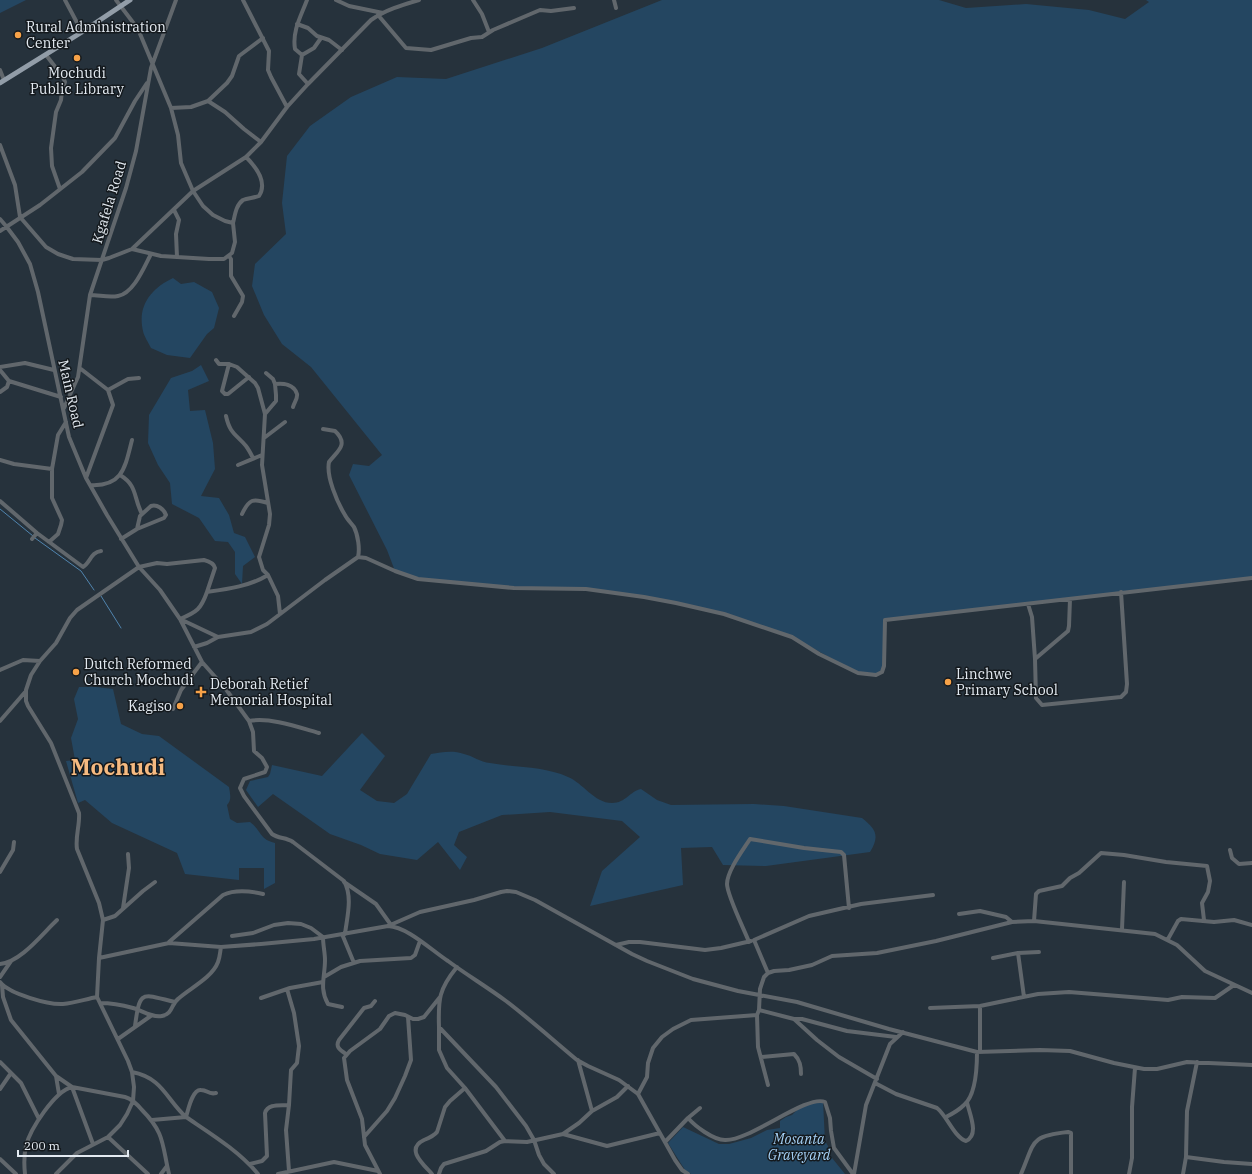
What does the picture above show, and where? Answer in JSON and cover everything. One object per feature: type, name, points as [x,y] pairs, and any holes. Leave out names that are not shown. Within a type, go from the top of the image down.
[{"type":"main road","points":[[2,82],[130,0]]},
{"type":"street","points":[[65,0],[82,32]]},
{"type":"street","points":[[116,0],[138,29],[153,65],[170,108],[178,135],[181,163],[193,191],[203,206],[213,215],[225,221],[234,223]]},
{"type":"street","name":"Kgafela Road","points":[[64,409],[78,378],[90,294],[126,188],[134,158],[148,81],[176,0]]},
{"type":"street","points":[[243,0],[269,51],[268,70],[270,77],[287,106]]},
{"type":"street","points":[[302,55],[295,49],[294,33],[308,0]]},
{"type":"street","points":[[336,0],[349,6],[383,13]]},
{"type":"street","points":[[0,145],[15,185],[20,217],[46,247],[58,254],[73,259],[102,260],[132,249],[193,191],[246,157],[261,142],[287,106],[371,20],[378,15],[401,5],[419,0]]},
{"type":"street","points":[[473,0],[482,14],[489,32]]},
{"type":"street","points":[[614,0],[616,8]]},
{"type":"street","points":[[378,15],[406,48],[431,50],[471,38],[482,37],[489,32],[540,10],[550,11],[574,8]]},
{"type":"street","points":[[298,24],[308,28],[321,38],[329,40],[342,50]]},
{"type":"street","points":[[170,108],[191,107],[208,101],[230,80],[239,56],[263,38]]},
{"type":"street","points":[[302,55],[314,48],[321,38]]},
{"type":"street","points":[[46,54],[65,82],[61,100],[56,112],[51,148],[52,166],[60,189]]},
{"type":"street","points":[[302,55],[299,74],[308,84]]},
{"type":"street","points":[[0,70],[2,82]]},
{"type":"street","points":[[0,231],[40,205],[82,172],[115,138],[148,81]]},
{"type":"street","points":[[208,101],[225,112],[261,142]]},
{"type":"street","points":[[132,249],[151,254],[176,257],[224,259],[229,256],[232,252],[234,242],[236,209],[244,200],[259,196],[262,192],[260,175],[246,157]]},
{"type":"street","points":[[174,210],[179,220],[176,234],[176,257]]},
{"type":"street","name":"Main Road","points":[[0,219],[18,242],[30,264],[38,292],[66,422],[86,478],[139,567],[160,590],[180,618],[202,662],[225,688],[249,721]]},
{"type":"street","points":[[90,294],[118,296],[125,293],[136,281],[151,254]]},
{"type":"street","points":[[229,256],[231,259],[231,276],[243,296],[242,302],[234,316]]},
{"type":"street","points":[[216,360],[219,364],[229,364],[237,367],[249,377],[258,388],[265,414],[262,465],[270,514],[269,525],[260,557],[263,570],[268,575],[278,596],[280,614]]},
{"type":"street","points":[[0,367],[25,363],[54,370]]},
{"type":"street","points":[[229,364],[222,390],[225,394],[228,394],[249,377]]},
{"type":"street","points":[[80,369],[108,390],[113,405],[86,478]]},
{"type":"street","points":[[0,370],[9,381],[61,397]]},
{"type":"street","points":[[265,414],[276,400],[274,379],[266,373]]},
{"type":"street","points":[[108,390],[128,379],[139,378]]},
{"type":"street","points":[[0,392],[7,387],[9,381]]},
{"type":"street","points":[[275,384],[288,384],[296,392],[296,398],[293,406]]},
{"type":"street","points":[[226,416],[228,426],[236,437],[246,446],[253,458]]},
{"type":"street","points":[[49,542],[58,534],[62,520],[52,498],[52,469],[58,435],[66,422]]},
{"type":"street","points":[[264,438],[285,422]]},
{"type":"street","points":[[323,429],[335,431],[340,437],[340,450],[329,462],[329,474],[345,514],[356,533],[359,551],[358,557]]},
{"type":"street","points":[[90,485],[105,485],[111,483],[120,475],[126,463],[132,440]]},
{"type":"street","points":[[238,465],[262,455]]},
{"type":"street","points":[[0,460],[14,464],[52,469]]},
{"type":"street","points":[[120,475],[130,482],[134,488],[142,514]]},
{"type":"street","points":[[242,514],[246,506],[251,501],[259,500],[268,503]]},
{"type":"street","points":[[0,501],[35,535],[49,542],[83,567],[94,553],[101,550]]},
{"type":"street","points":[[121,539],[136,529],[156,522],[164,518],[166,515],[163,510],[154,505],[151,506],[142,514],[136,529]]},
{"type":"street","points":[[194,647],[207,643],[218,637],[251,632],[261,628],[301,600],[331,575],[358,557],[370,558],[395,571],[418,579],[514,588],[586,589],[644,597],[724,614],[792,637],[819,654],[858,673],[876,675],[882,672],[884,666],[885,620],[1252,578]]},
{"type":"street","points":[[56,1174],[77,1153],[108,1137],[124,1120],[132,1101],[134,1087],[132,1072],[118,1039],[97,997],[103,920],[99,903],[77,849],[76,841],[79,813],[51,743],[28,706],[26,701],[26,690],[30,678],[40,661],[56,642],[70,618],[77,610],[139,567],[158,563],[167,564],[204,560],[214,565],[215,568],[203,603],[199,608],[180,618]]},
{"type":"street","points":[[207,592],[246,584],[259,580],[268,575]]},
{"type":"street","points":[[1028,604],[1032,617],[1036,698],[1042,705],[1121,697],[1126,692],[1127,684],[1120,592]]},
{"type":"street","points":[[1035,659],[1068,631],[1070,626],[1070,599]]},
{"type":"street","points":[[180,618],[218,637]]},
{"type":"street","points":[[0,670],[23,660],[40,661]]},
{"type":"street","points":[[173,709],[181,690],[202,662]]},
{"type":"street","points":[[0,722],[26,690]]},
{"type":"street","points":[[319,733],[270,721],[249,721],[253,732],[254,751],[262,758],[267,767],[265,772],[244,779],[240,788],[244,796],[272,834],[276,837],[288,838],[376,904],[389,925],[395,926],[420,941],[508,1002],[578,1060],[628,1086],[638,1094],[679,1166],[688,1174]]},
{"type":"street","points":[[749,942],[727,883],[733,867],[750,839],[804,848],[841,852],[844,855],[849,908]]},
{"type":"street","points":[[0,872],[13,850],[14,842]]},
{"type":"street","points":[[1230,850],[1232,858],[1239,864],[1252,863]]},
{"type":"street","points":[[1034,921],[1036,894],[1062,886],[1098,856],[1105,853],[1207,866],[1210,881],[1208,892],[1202,903],[1204,920]]},
{"type":"street","points":[[123,909],[129,868],[128,854]]},
{"type":"street","points":[[344,881],[349,896],[343,934],[354,962]]},
{"type":"street","points":[[103,920],[115,916],[155,882]]},
{"type":"street","points":[[1122,930],[1124,882]]},
{"type":"street","points":[[169,943],[188,928],[214,903],[229,893],[233,891],[244,891],[264,894]]},
{"type":"street","points":[[99,958],[169,943],[221,947],[268,944],[343,934],[389,925],[420,912],[507,891],[516,892],[535,900],[647,961],[693,979],[738,991],[816,1007],[978,1052],[1040,1050],[1070,1051],[1135,1068],[1157,1069],[1186,1062],[1252,1065]]},
{"type":"street","points":[[616,945],[629,942],[640,942],[705,950],[722,948],[749,942],[809,916],[861,904],[933,895]]},
{"type":"street","points":[[959,914],[980,911],[1006,917],[1012,922]]},
{"type":"street","points":[[1168,939],[1178,921],[1181,919],[1214,922],[1234,920],[1252,925]]},
{"type":"street","points":[[0,977],[11,961],[57,920]]},
{"type":"street","points":[[768,1085],[758,1044],[757,1015],[759,1010],[759,995],[764,977],[768,973],[774,971],[789,970],[812,965],[832,956],[877,953],[936,941],[1012,922],[1034,921],[1155,934],[1168,939],[1177,945],[1205,971],[1252,993]]},
{"type":"street","points":[[232,936],[253,933],[274,925],[288,923],[301,924],[311,928],[322,937],[325,960],[323,982],[324,996],[328,1004],[342,1007]]},
{"type":"street","points":[[754,940],[768,973]]},
{"type":"street","points":[[324,977],[341,967],[354,962],[411,958],[415,955],[420,941]]},
{"type":"street","points":[[100,1004],[119,1005],[137,1009],[152,1015],[163,1016],[168,1014],[175,1002],[196,986],[215,968],[219,961],[221,947]]},
{"type":"street","points":[[993,958],[1018,953],[1039,952]]},
{"type":"street","points":[[1018,953],[1024,997]]},
{"type":"street","points":[[0,964],[11,961]]},
{"type":"street","points":[[457,967],[447,978],[442,988],[440,997],[438,1042],[441,1057],[447,1068],[465,1088],[505,1141]]},
{"type":"street","points":[[261,998],[287,989],[323,982]]},
{"type":"street","points":[[930,1008],[980,1006],[1024,997],[1068,992],[1168,1000],[1182,997],[1213,998],[1234,985]]},
{"type":"street","points":[[97,997],[65,1004],[56,1004],[20,994],[1,986],[2,998],[11,1020],[56,1076],[72,1087],[125,1096],[152,1120],[161,1137],[169,1174]]},
{"type":"street","points":[[287,989],[294,1013],[299,1046],[297,1063],[291,1070],[286,1130],[290,1171]]},
{"type":"street","points":[[135,1026],[137,1009],[141,999],[145,996],[149,995],[175,1002]]},
{"type":"street","points":[[379,1172],[365,1145],[362,1119],[347,1080],[344,1058],[346,1054],[380,1029],[389,1016],[395,1013],[413,1019],[424,1017],[440,997]]},
{"type":"street","points":[[346,1054],[338,1047],[337,1044],[339,1040],[364,1008],[371,1006],[375,1001]]},
{"type":"street","points":[[946,1118],[967,1102],[972,1090],[976,1074],[980,1006]]},
{"type":"street","points":[[759,1010],[794,1019],[802,1019],[847,1031],[896,1037]]},
{"type":"street","points":[[118,1039],[152,1015]]},
{"type":"street","points":[[638,1094],[647,1077],[648,1063],[654,1048],[662,1037],[673,1029],[691,1020],[757,1015]]},
{"type":"street","points":[[364,1137],[387,1110],[395,1098],[411,1060],[408,1017]]},
{"type":"street","points":[[794,1019],[817,1040],[839,1057],[896,1094],[937,1108],[962,1140],[966,1141],[969,1139],[973,1130],[967,1102]]},
{"type":"street","points":[[439,1027],[496,1087],[526,1126],[534,1140],[541,1159],[554,1174]]},
{"type":"street","points":[[854,1174],[866,1105],[890,1044],[903,1032]]},
{"type":"street","points":[[761,1057],[794,1054],[801,1066],[801,1074]]},
{"type":"street","points":[[578,1060],[592,1111]]},
{"type":"street","points":[[0,1062],[23,1086],[39,1119]]},
{"type":"street","points":[[1182,1174],[1186,1157],[1187,1111],[1196,1062]]},
{"type":"street","points":[[1129,1174],[1132,1158],[1132,1108],[1135,1068]]},
{"type":"street","points":[[132,1072],[141,1074],[156,1082],[186,1117],[250,1164],[258,1174]]},
{"type":"street","points":[[0,1088],[11,1073]]},
{"type":"street","points":[[56,1076],[59,1094]]},
{"type":"street","points":[[439,1174],[444,1164],[486,1151],[500,1142],[527,1142],[562,1134],[579,1123],[592,1111],[617,1097],[628,1086]]},
{"type":"street","points":[[24,1174],[26,1145],[39,1119],[59,1094],[65,1089],[72,1087]]},
{"type":"street","points":[[72,1087],[93,1144]]},
{"type":"street","points":[[432,1174],[419,1159],[415,1146],[419,1142],[435,1135],[445,1107],[450,1100],[465,1088]]},
{"type":"street","points":[[186,1117],[191,1100],[198,1091],[201,1090],[210,1094],[216,1093]]},
{"type":"street","points":[[688,1118],[702,1130],[724,1140],[741,1136],[806,1104],[821,1100],[825,1102],[829,1113],[834,1148],[854,1174]]},
{"type":"street","points":[[250,1164],[262,1162],[267,1156],[266,1110],[269,1107],[289,1105]]},
{"type":"street","points":[[665,1142],[700,1108]]},
{"type":"street","points":[[152,1120],[186,1117]]},
{"type":"street","points":[[1021,1174],[1035,1142],[1044,1136],[1069,1132],[1071,1133],[1070,1174]]},
{"type":"street","points":[[562,1134],[607,1146],[660,1133]]},
{"type":"street","points":[[108,1137],[148,1174]]},
{"type":"street","points":[[1186,1157],[1252,1164]]},
{"type":"street","points":[[0,1159],[16,1174]]},
{"type":"street","points":[[278,1174],[334,1162],[379,1172]]},
{"type":"street","points":[[161,1174],[167,1166]]},
{"type":"green space","points":[[0,0],[26,0],[0,13]]},
{"type":"green space","points":[[662,0],[939,0],[966,8],[1026,4],[1089,10],[1125,19],[1149,2],[1146,0],[1252,0],[1252,578],[886,620],[882,672],[876,675],[858,673],[798,640],[724,614],[676,603],[586,589],[514,588],[418,579],[395,571],[387,550],[349,475],[353,464],[369,466],[382,455],[311,367],[282,344],[264,315],[252,286],[255,264],[286,234],[282,203],[287,156],[310,126],[351,97],[397,77],[446,79],[542,48]]},
{"type":"green space","points":[[173,278],[181,284],[194,282],[212,292],[219,308],[214,328],[207,334],[190,358],[167,355],[151,348],[143,331],[142,313],[144,305],[153,292],[165,282]]},
{"type":"green space","points":[[201,365],[209,381],[188,390],[190,411],[205,410],[213,443],[215,469],[201,496],[219,498],[229,515],[234,533],[245,537],[255,557],[243,566],[242,584],[235,574],[235,552],[228,542],[215,541],[199,518],[172,504],[170,483],[158,465],[148,443],[149,415],[171,378],[192,371]]},
{"type":"green space","points":[[79,687],[113,689],[121,724],[142,734],[159,736],[229,787],[230,799],[227,805],[230,819],[237,823],[250,822],[263,837],[275,843],[275,883],[264,889],[264,868],[239,868],[239,880],[185,874],[177,853],[112,823],[85,800],[78,803],[66,761],[75,760],[71,738],[78,719],[74,699]]},
{"type":"green space","points":[[362,733],[385,756],[360,790],[377,801],[394,803],[407,794],[431,754],[456,752],[500,765],[540,769],[559,773],[573,780],[600,800],[606,802],[612,803],[621,801],[637,790],[641,789],[657,800],[671,805],[754,804],[784,806],[862,818],[871,826],[876,837],[870,852],[766,866],[723,865],[712,847],[681,848],[683,885],[590,906],[602,871],[640,837],[622,821],[550,812],[502,815],[459,832],[454,845],[467,857],[460,870],[438,842],[417,860],[380,854],[361,845],[330,834],[273,794],[258,807],[246,790],[250,781],[268,777],[272,765],[322,776]]},
{"type":"green space","name":"Mosanta Graveyard","points":[[823,1101],[825,1141],[828,1146],[828,1153],[845,1174],[691,1174],[685,1170],[668,1143],[683,1127],[719,1144],[729,1144],[751,1138],[767,1130],[780,1128],[780,1121],[792,1115],[800,1107]]},
{"type":"waterway","points":[[0,509],[33,536]]},
{"type":"waterway","points":[[35,538],[81,571],[94,590]]},
{"type":"waterway","points":[[101,596],[121,628]]},
{"type":"place","name":"Rural Administration Center","points":[[18,35]]},
{"type":"place","name":"Mochudi Public Library","points":[[77,58]]},
{"type":"place","name":"Dutch Reformed Church Mochudi","points":[[76,672]]},
{"type":"place","name":"Linchwe Primary School","points":[[948,682]]},
{"type":"place","name":"Deborah Retief Memorial Hospital","points":[[201,692]]},
{"type":"place","name":"Kagiso","points":[[180,706]]},
{"type":"district","name":"Mochudi","points":[[118,767]]}]
